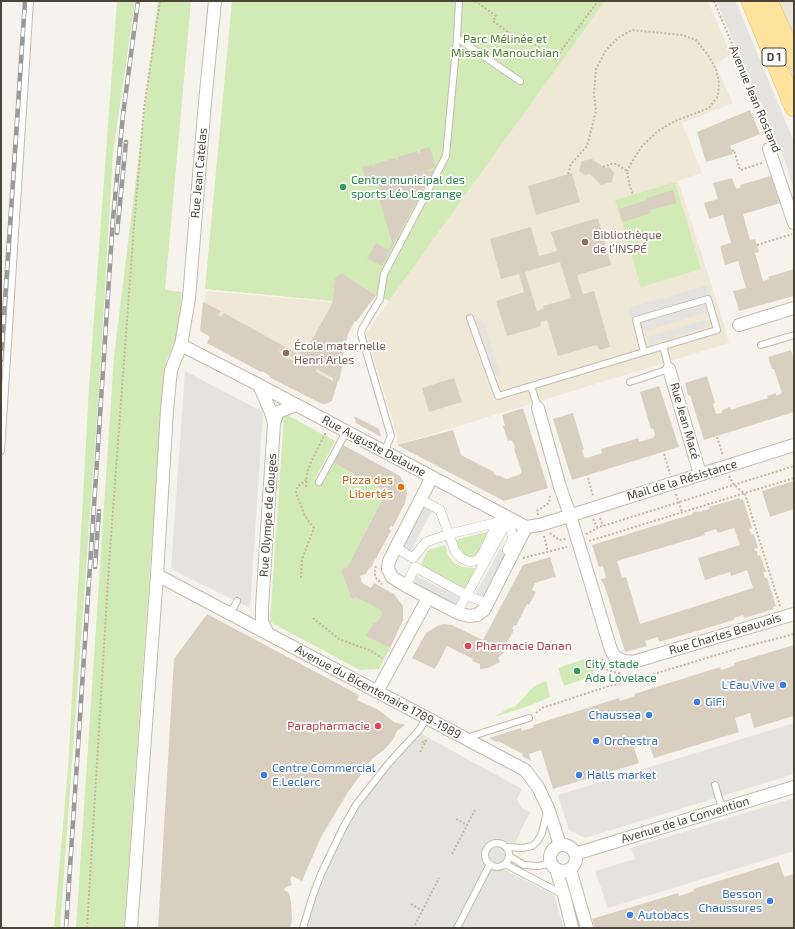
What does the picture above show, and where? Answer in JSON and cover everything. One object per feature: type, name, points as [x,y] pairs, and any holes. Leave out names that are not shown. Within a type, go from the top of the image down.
[{"type":"main road","name":"D 1","points":[[751,1],[794,107]]},
{"type":"main road","points":[[768,1],[794,59]]},
{"type":"main road","name":"D 1","points":[[782,1],[794,53]]},
{"type":"street","name":"Rue Jean Catelas","points":[[131,928],[171,370],[181,345],[189,298],[204,110],[215,1]]},
{"type":"street","points":[[770,147],[794,223]]},
{"type":"street","points":[[739,324],[794,309]]},
{"type":"street","name":"Rue Auguste Delaune","points":[[181,345],[259,384],[346,432],[526,527]]},
{"type":"street","name":"Rue Jean Macé","points":[[669,369],[700,474]]},
{"type":"street","name":"Rue Olympe de Gouges","points":[[259,384],[274,423],[262,607],[262,622],[268,634]]},
{"type":"street","points":[[274,423],[278,412],[296,405]]},
{"type":"street","name":"Rue Charles Beauvais","points":[[538,408],[560,487],[611,650],[615,656],[624,661],[633,662],[789,615]]},
{"type":"street","name":"Mail de la Résistance","points":[[570,515],[794,445]]},
{"type":"street","points":[[432,477],[389,562],[388,569],[392,577],[397,581],[458,613],[469,616],[477,615],[484,610],[526,527],[540,525],[570,515]]},
{"type":"street","points":[[425,502],[440,510],[455,551],[460,558],[470,562],[478,560],[501,522]]},
{"type":"street","points":[[501,522],[507,549]]},
{"type":"street","points":[[408,582],[414,563],[426,542],[449,534],[501,522],[511,529],[513,540],[507,550],[468,596],[459,609]]},
{"type":"street","points":[[400,550],[414,563],[468,596],[484,602]]},
{"type":"street","name":"Avenue du Bicentenaire 1789-1989","points":[[157,575],[526,770],[538,787],[548,808],[560,845]]},
{"type":"street","points":[[377,692],[428,598]]},
{"type":"street","points":[[232,615],[244,618],[253,616],[262,607]]},
{"type":"street","name":"Avenue de la Convention","points":[[575,854],[794,787]]},
{"type":"street","points":[[553,866],[560,871],[570,869],[576,861],[575,854],[572,849],[567,846],[560,845],[555,847],[550,856],[553,866],[564,895],[566,909],[572,928]]},
{"type":"street","points":[[570,869],[587,928]]},
{"type":"lane","points":[[1,451],[30,1]]},
{"type":"lane","points":[[384,452],[391,436],[361,334],[362,329],[380,299],[384,274],[446,156],[459,1]]},
{"type":"lane","points":[[457,38],[520,81]]},
{"type":"lane","points":[[470,318],[498,396],[644,352],[663,346],[717,330],[708,299],[636,320],[644,352]]},
{"type":"lane","points":[[761,345],[794,335]]},
{"type":"lane","points":[[630,382],[669,369],[663,346]]},
{"type":"lane","points":[[531,386],[538,408]]},
{"type":"lane","points":[[319,482],[346,432]]},
{"type":"lane","points":[[232,615],[237,601]]},
{"type":"lane","points":[[303,928],[321,874],[356,805],[388,764],[420,729],[426,718]]},
{"type":"lane","points":[[465,738],[530,718]]},
{"type":"lane","points":[[715,785],[722,808]]},
{"type":"lane","points":[[509,856],[505,864],[496,867],[485,859],[485,854],[489,846],[498,843],[506,847],[523,848],[532,846],[537,842],[542,833],[548,808]]},
{"type":"lane","points":[[506,847],[509,856],[524,865],[553,866]]},
{"type":"lane","points":[[457,928],[490,864]]},
{"type":"lane","points":[[505,864],[564,895]]},
{"type":"path","points":[[87,928],[109,556],[134,226],[144,108],[160,1]]},
{"type":"path","points":[[475,1],[496,16],[493,21],[520,41],[524,36],[555,59],[598,1]]},
{"type":"path","name":"Avenue Jean Rostand","points":[[714,1],[770,147]]},
{"type":"path","points":[[568,174],[571,164],[587,146],[596,110],[594,94],[596,68],[606,50],[618,38],[632,30],[682,35],[696,40],[708,55],[716,69],[719,83],[718,96],[709,108],[675,121],[658,131],[642,146],[634,157],[628,171],[632,195]]},
{"type":"path","points":[[732,151],[734,150],[740,170],[762,164],[766,159],[770,147]]},
{"type":"path","points":[[603,167],[611,164],[617,164],[628,171]]},
{"type":"path","points":[[757,245],[794,234]]},
{"type":"path","points":[[306,487],[310,464],[328,428]]},
{"type":"path","points":[[717,438],[724,461]]},
{"type":"path","points":[[664,454],[671,477]]},
{"type":"path","points":[[599,514],[603,526],[794,466]]},
{"type":"path","points":[[728,475],[734,485],[745,494],[789,615]]},
{"type":"path","points":[[588,478],[594,500]]},
{"type":"path","points":[[584,542],[794,478]]},
{"type":"path","points":[[301,578],[302,559],[314,528],[305,516],[296,493],[297,487],[306,480]]},
{"type":"path","points":[[539,518],[537,511],[549,503],[551,490]]},
{"type":"path","points":[[675,491],[682,512]]},
{"type":"path","points":[[542,531],[548,552]]},
{"type":"path","points":[[507,549],[523,558],[573,545]]},
{"type":"path","points":[[313,618],[339,639],[369,650],[384,660]]},
{"type":"path","points":[[530,718],[542,708],[609,686],[794,634]]},
{"type":"path","points":[[730,644],[733,650]]},
{"type":"path","points":[[420,752],[426,741],[424,740],[421,745]]},
{"type":"path","points":[[452,854],[476,808]]},
{"type":"path","points":[[456,820],[468,825]]},
{"type":"path","points":[[415,925],[440,878]]},
{"type":"path","points":[[411,904],[423,910]]},
{"type":"shaded area","points":[[605,1],[708,1],[731,55],[715,64],[733,103],[682,123],[702,173],[678,181],[729,343],[397,445],[397,435],[366,333]]},
{"type":"shaded area","points":[[716,1],[736,2],[794,142],[794,190],[785,161]]},
{"type":"shaded area","points":[[762,1],[794,1],[794,89]]},
{"type":"shaded area","points":[[708,285],[715,310],[636,334],[628,308]]},
{"type":"shaded area","points":[[206,291],[333,302],[349,325],[331,399],[202,331]]},
{"type":"shaded area","points":[[483,320],[500,375],[493,377],[476,322]]},
{"type":"shaded area","points":[[704,320],[707,327],[649,345],[647,337]]},
{"type":"shaded area","points":[[185,371],[263,412],[250,608],[171,569]]},
{"type":"shaded area","points":[[424,505],[433,509],[409,554],[401,549]]},
{"type":"shaded area","points":[[500,549],[509,554],[485,598],[476,593]]},
{"type":"shaded area","points":[[415,575],[460,598],[456,607],[411,583]]},
{"type":"shaded area","points":[[794,723],[794,774],[585,838],[569,830],[558,795]]},
{"type":"shaded area","points":[[418,732],[522,789],[517,799],[522,808],[530,812],[520,832],[505,870],[554,895],[564,928],[303,928],[312,898],[356,805]]},
{"type":"shaded area","points":[[794,798],[794,851],[608,908],[595,871],[635,859],[631,848]]},
{"type":"green space","points":[[117,1],[135,1],[113,153],[99,389],[60,928],[54,928],[68,768],[89,387]]},
{"type":"green space","points":[[158,1],[191,1],[165,290],[182,292],[177,337],[165,364],[124,928],[76,928],[114,356]]},
{"type":"green space","name":"Centre municipal des sports Léo Lagrange","points":[[232,1],[605,1],[389,301],[376,295],[343,274],[340,274],[336,277],[332,301],[205,289]]},
{"type":"green space","points":[[675,182],[701,269],[641,287],[615,200]]},
{"type":"green space","points":[[287,415],[335,441],[315,479],[323,483],[334,463],[354,474],[350,480],[367,481],[384,490],[385,494],[347,568],[344,567],[341,571],[350,595],[349,597],[354,599],[355,597],[381,610],[382,614],[376,623],[374,622],[367,636],[390,648],[379,669],[360,670],[270,622],[284,416]]},
{"type":"green space","points":[[486,532],[488,533],[477,554],[470,557],[463,555],[459,551],[455,540]]},
{"type":"green space","points":[[445,545],[448,555],[454,563],[461,567],[476,568],[466,589],[420,566],[428,550]]},
{"type":"green space","name":"City stade Ada Lovelace","points":[[590,657],[595,675],[564,686],[558,668]]},
{"type":"green space","points":[[546,681],[550,697],[529,706],[494,717],[509,708],[515,707],[533,687]]},
{"type":"building","points":[[750,110],[760,134],[730,146],[733,154],[706,162],[697,132]]},
{"type":"building","points":[[430,147],[436,167],[426,170],[427,172],[433,171],[382,266],[367,258],[376,243],[388,250],[392,242],[376,188],[380,187],[378,184],[368,187],[362,167],[373,165],[374,167],[375,164],[395,158],[398,160],[398,157],[417,151],[420,153],[420,150]]},
{"type":"building","points":[[592,159],[605,168],[609,167],[614,172],[612,182],[601,185],[590,174],[585,175],[579,171],[582,161]]},
{"type":"building","points":[[572,173],[580,202],[536,215],[528,186]]},
{"type":"building","points":[[774,175],[781,203],[743,214],[750,240],[755,239],[759,252],[755,253],[763,281],[769,279],[768,277],[794,269],[794,296],[739,311],[733,291],[746,288],[738,261],[725,265],[720,246],[731,243],[723,215],[709,219],[704,203],[718,199],[713,183],[732,178],[736,189],[741,187],[740,185]]},
{"type":"building","points":[[673,190],[677,203],[650,210],[651,213],[623,222],[619,209]]},
{"type":"building","points":[[598,218],[611,265],[577,275],[583,294],[594,291],[610,347],[599,350],[597,345],[558,356],[547,320],[540,322],[541,326],[507,336],[496,301],[524,292],[519,274],[501,279],[490,239],[531,227],[539,256],[557,251],[551,232]],"holes":[[[560,262],[571,298],[543,306],[544,309],[537,311],[525,272]]]},
{"type":"building","points":[[343,274],[376,295],[356,322],[355,321],[348,334],[341,363],[343,364],[339,381],[338,380],[332,401],[326,404],[322,404],[269,377],[270,376],[262,371],[261,372],[207,343],[210,337],[200,331],[203,302],[221,311],[218,315],[221,317],[224,313],[298,354],[303,344],[308,347],[332,304],[336,277]],"holes":[[[278,349],[295,359],[308,365],[306,367],[281,355]],[[317,369],[333,378],[333,381],[316,372]]]},
{"type":"building","points":[[791,350],[794,359],[794,412],[704,440],[690,395],[688,396],[685,383],[707,376],[715,403],[713,404],[716,414],[722,413],[722,410],[730,407],[731,410],[768,398],[767,396],[776,393],[776,396],[782,393],[774,369],[772,369],[768,357]]},
{"type":"building","points":[[454,378],[462,402],[429,412],[422,388]]},
{"type":"building","points":[[659,386],[679,447],[572,480],[553,419],[573,413],[584,450],[582,450],[584,457],[587,458],[602,453],[601,449],[638,438],[639,442],[653,438],[655,435],[653,428],[651,429],[640,392]]},
{"type":"building","points":[[523,408],[548,488],[504,501],[397,445],[453,430],[461,455],[494,472],[494,474],[507,479],[521,474],[522,472],[514,449],[514,444],[511,440],[508,441],[503,426],[505,426],[502,415]]},
{"type":"building","points":[[354,416],[379,429],[381,437],[356,423]]},
{"type":"building","points":[[343,445],[400,476],[406,487],[407,493],[405,503],[393,527],[391,525],[389,529],[391,531],[370,569],[369,568],[366,574],[360,576],[362,583],[371,588],[374,583],[394,594],[403,606],[403,620],[390,648],[366,636],[374,622],[376,623],[382,614],[381,610],[355,597],[354,599],[349,597],[350,595],[341,571],[344,567],[347,568],[385,494],[384,490],[367,481],[363,487],[350,480],[354,474],[334,463]]},
{"type":"building","points":[[794,481],[794,509],[770,517],[762,491]]},
{"type":"building","points":[[740,498],[740,500],[743,499],[752,528],[749,529],[752,535],[754,534],[758,548],[754,549],[757,551],[758,556],[760,555],[766,572],[763,572],[765,578],[767,578],[776,606],[773,607],[774,609],[744,618],[743,615],[734,618],[734,620],[659,642],[658,637],[645,641],[647,646],[625,652],[604,584],[601,579],[606,578],[603,566],[599,567],[592,545],[693,514],[692,513],[697,511],[710,509],[709,507]],"holes":[[[734,528],[740,545],[698,558],[705,580],[730,572],[731,576],[747,570],[753,588],[640,624],[626,577],[622,578],[617,561],[705,535],[704,533],[716,529],[718,533]]]},
{"type":"building","points":[[550,557],[556,578],[554,577],[535,583],[532,590],[536,592],[529,605],[527,604],[516,626],[514,625],[512,629],[514,630],[502,651],[504,652],[498,658],[500,662],[488,668],[480,669],[480,664],[472,661],[473,659],[447,646],[435,669],[412,658],[426,633],[443,624],[452,625],[483,640],[523,565]]},
{"type":"building","name":"Centre Commercial E.Leclerc","points":[[207,614],[359,695],[357,700],[377,709],[394,722],[405,725],[397,731],[394,738],[385,749],[372,759],[348,792],[321,837],[302,881],[292,876],[290,879],[292,885],[286,887],[284,890],[289,893],[291,902],[292,919],[290,928],[158,928],[174,659]]},
{"type":"building","points":[[794,645],[794,716],[754,728],[750,713],[735,718],[739,732],[654,758],[649,744],[634,748],[639,763],[553,789],[541,750],[529,754],[531,761],[522,756],[523,754],[489,738],[521,728],[522,731],[534,727],[533,725],[619,698],[620,701],[635,696],[634,694],[720,667],[721,670],[728,668],[735,665],[734,663]]},
{"type":"building","points":[[779,862],[784,877],[794,874],[794,928],[595,928],[592,919],[678,893],[679,896],[694,891],[693,889]]},
{"type":"railway","points":[[1,360],[25,1]]},
{"type":"railway","points":[[66,928],[113,219],[123,115],[138,1]]},
{"type":"railway","points":[[117,233],[126,142]]},
{"type":"railway","points":[[95,567],[99,511]]},
{"type":"place","name":"Centre municipal des sports Léo Lagrange","points":[[343,187]]},
{"type":"place","name":"Bibliothèque de l’INSPÉ","points":[[585,242]]},
{"type":"place","name":"École maternelle Henri Arles","points":[[286,353]]},
{"type":"place","name":"Pizza des Libertés","points":[[401,487]]},
{"type":"place","name":"Pharmacie Danan","points":[[468,646]]},
{"type":"place","name":"City stade Ada Lovelace","points":[[577,671]]},
{"type":"place","name":"L'Eau Vive","points":[[783,685]]},
{"type":"place","name":"GiFi","points":[[697,702]]},
{"type":"place","name":"Chaussea","points":[[649,715]]},
{"type":"place","name":"Parapharmacie","points":[[378,726]]},
{"type":"place","name":"Orchestra","points":[[596,741]]},
{"type":"place","name":"Centre Commercial E.Leclerc","points":[[264,775]]},
{"type":"place","name":"Halls market","points":[[579,775]]},
{"type":"place","name":"Besson Chaussures","points":[[770,901]]},
{"type":"place","name":"Autobacs","points":[[630,915]]},
{"type":"park label","name":"Parc Mélinée et Missak Manouchian","points":[[505,46]]}]
